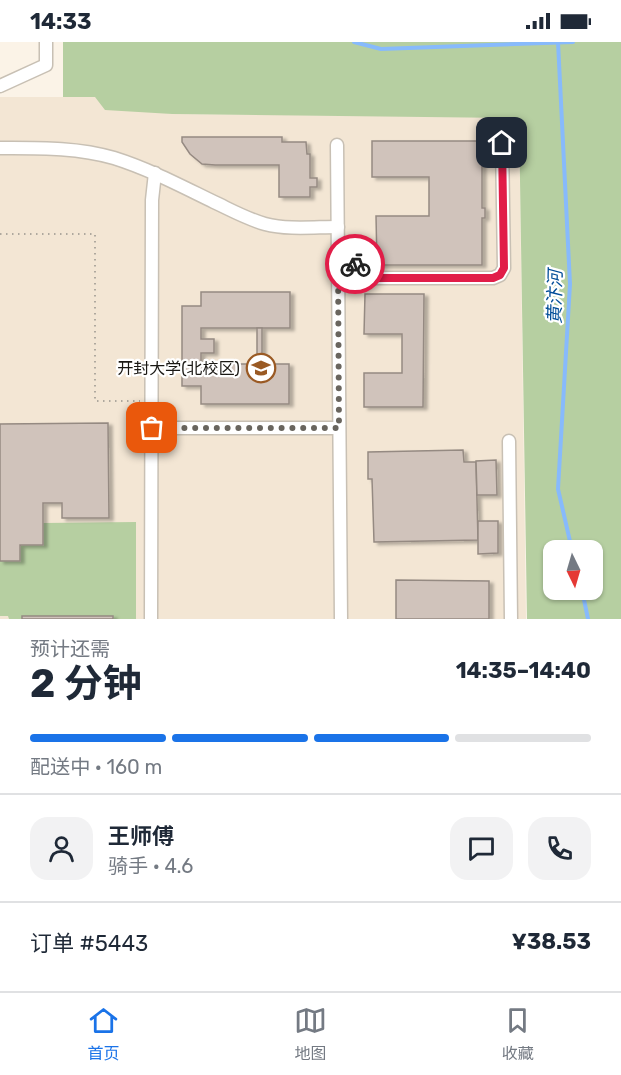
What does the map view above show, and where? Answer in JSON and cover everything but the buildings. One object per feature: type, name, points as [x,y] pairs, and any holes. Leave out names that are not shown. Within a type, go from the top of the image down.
[{"type":"street","points":[[0,86],[46,65],[46,43]]},
{"type":"street","points":[[338,262],[355,264],[365,278],[493,278],[500,275],[504,268],[502,143]]},
{"type":"street","points":[[337,145],[341,619]]},
{"type":"street","points":[[0,148],[47,148],[111,157],[155,174],[244,217],[266,225],[338,227]]},
{"type":"street","points":[[151,619],[152,200],[155,174]]},
{"type":"street","points":[[152,428],[339,428]]},
{"type":"street","points":[[509,441],[511,619]]},
{"type":"path","points":[[0,234],[95,234],[95,401],[152,401]]},
{"type":"shaded area","name":"开封大学(北校区)","points":[[0,97],[95,97],[172,114],[519,117],[526,619],[0,619]]},
{"type":"green space","points":[[63,42],[621,42],[621,619],[527,619],[519,118],[172,114],[105,110],[95,97],[63,97]]},
{"type":"green space","points":[[136,522],[136,619],[9,619],[8,616],[0,616],[0,561],[20,561],[20,545],[43,544],[43,523]]},
{"type":"waterway","points":[[354,42],[381,49],[573,42]]},
{"type":"waterway","name":"黄汴河","points":[[558,42],[570,284],[558,489],[570,540]]},
{"type":"waterway","name":"黄汴河","points":[[584,600],[588,619]]},
{"type":"way so far","points":[[152,428],[339,428],[338,262],[355,264]]},
{"type":"place","name":"开封大学(北校区)","points":[[261,368]]},
{"type":"route","points":[[355,264],[365,278],[493,278],[500,275],[504,268],[502,143]]}]
